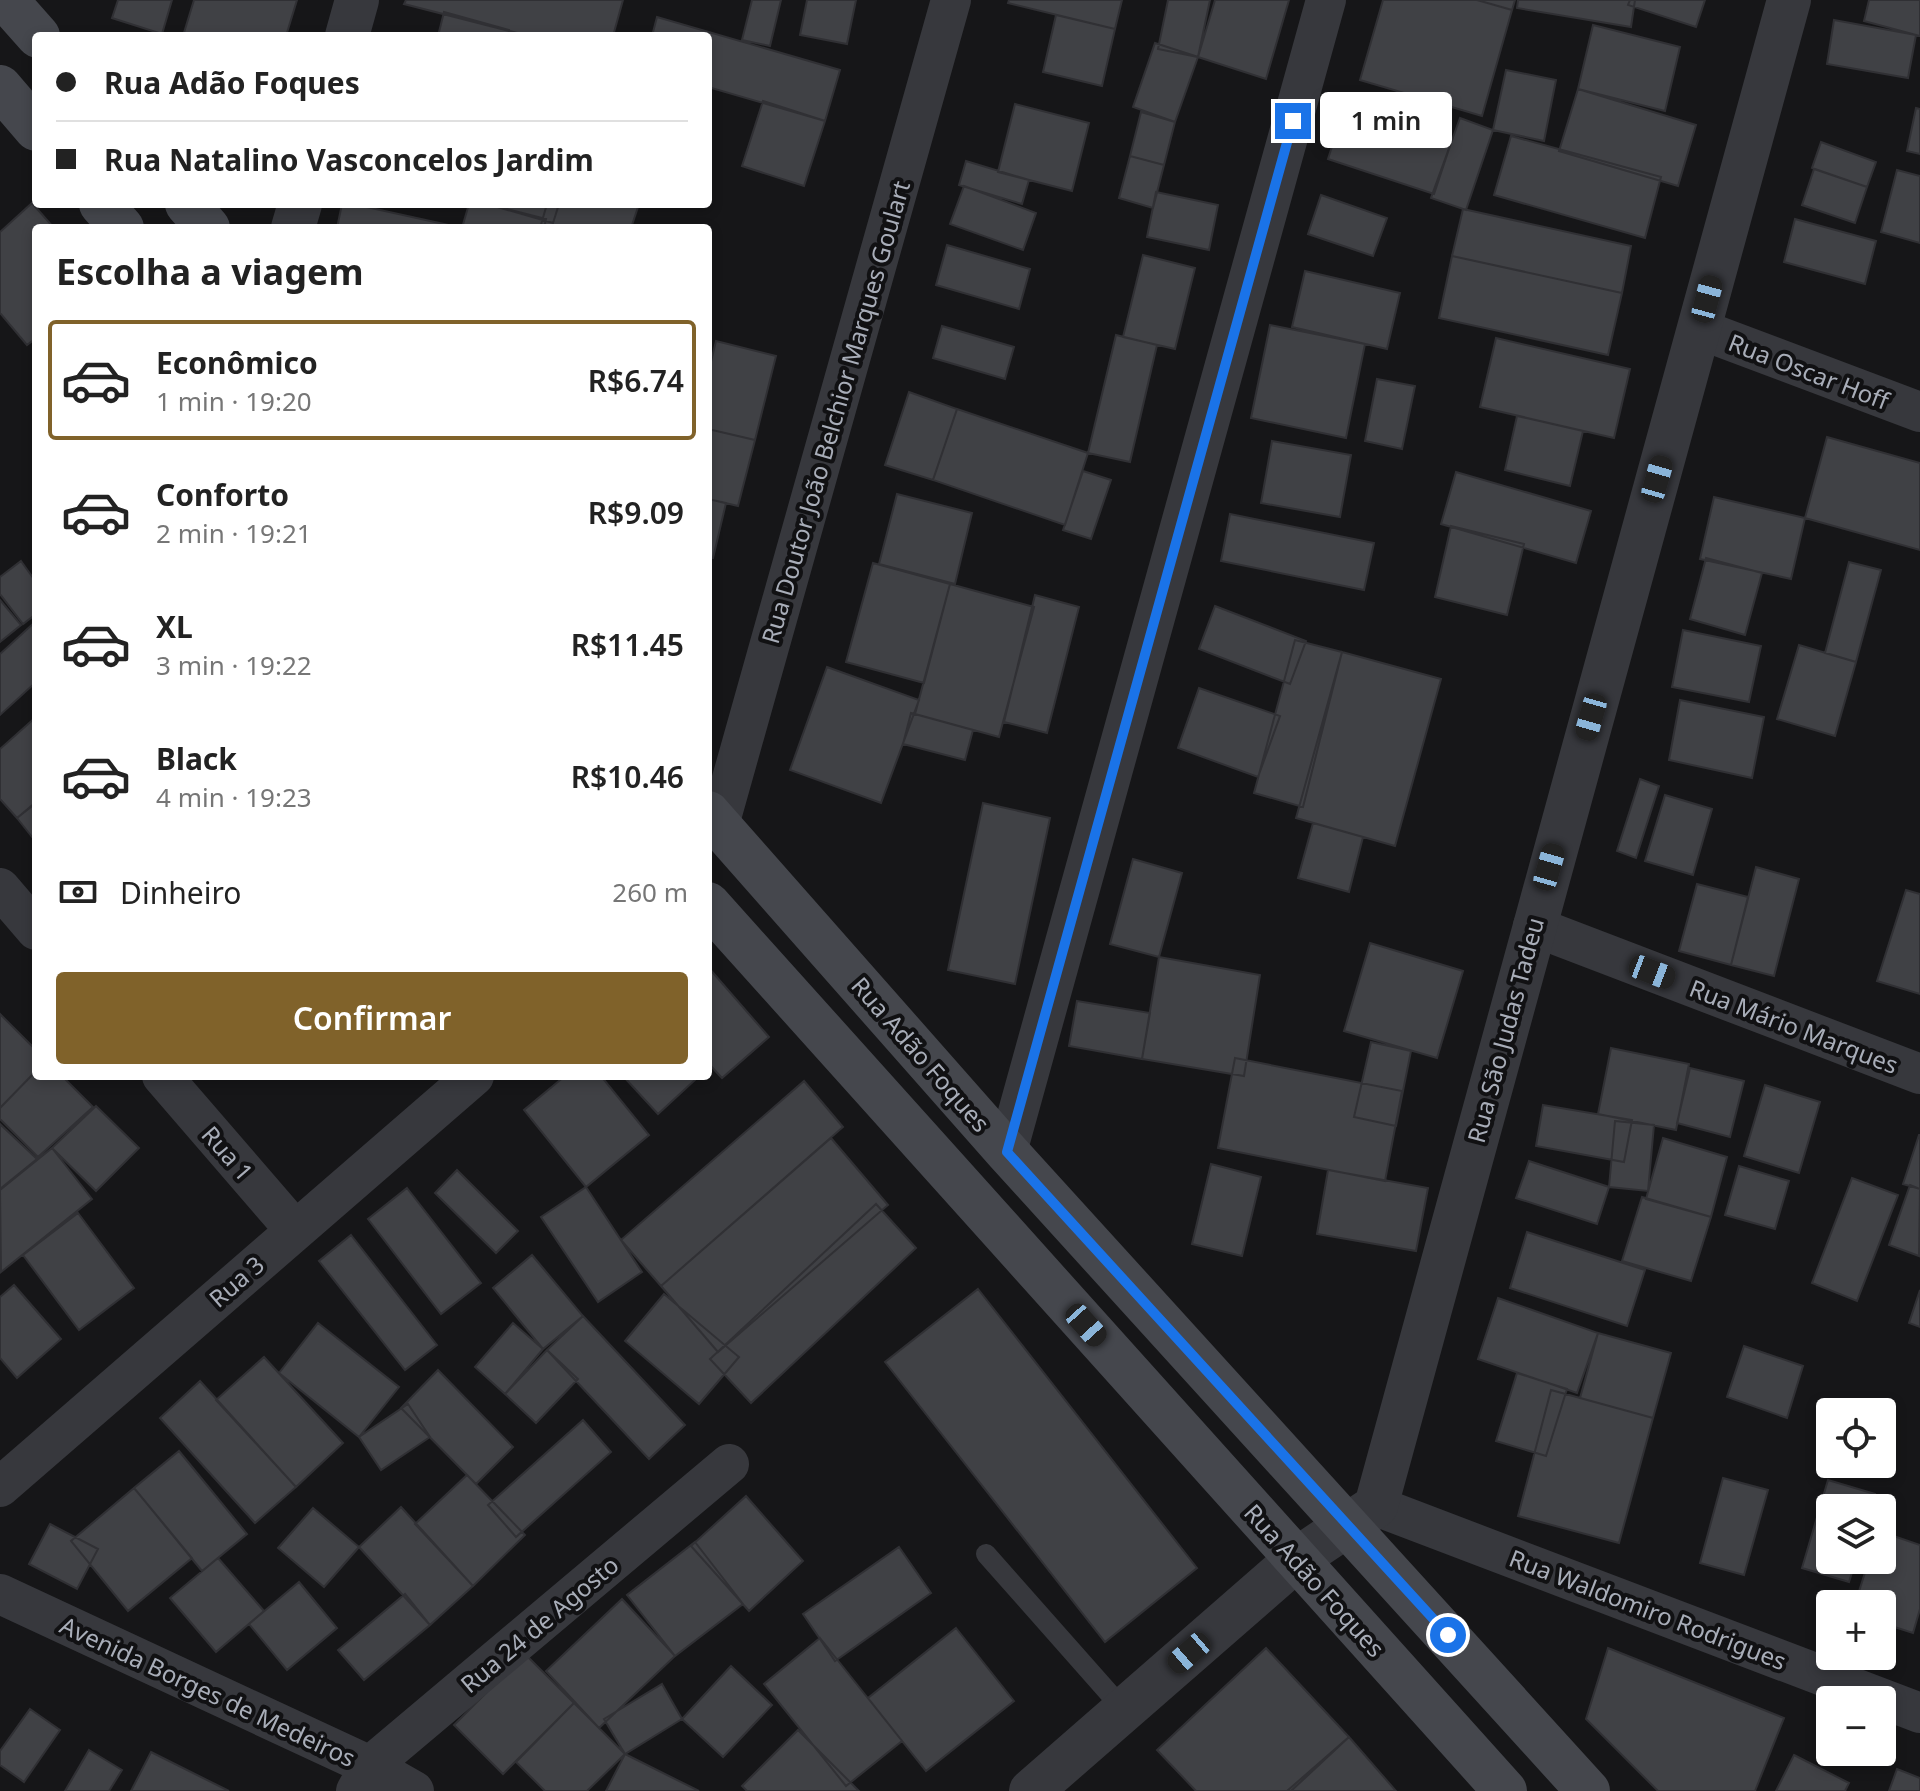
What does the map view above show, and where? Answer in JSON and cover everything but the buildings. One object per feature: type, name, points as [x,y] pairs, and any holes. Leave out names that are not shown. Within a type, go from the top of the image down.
[{"type":"main road","points":[[6,0],[34,32]]},
{"type":"main road","points":[[0,87],[32,124]]},
{"type":"main road","points":[[104,208],[118,224]]},
{"type":"main road","points":[[190,208],[204,224]]},
{"type":"main road","name":"Rua Adão Foques","points":[[713,819],[1007,1152],[1362,1515],[1588,1791]]},
{"type":"main road","name":"Rua Adão Foques","points":[[712,908],[1505,1791]]},
{"type":"street","points":[[348,32],[357,0]]},
{"type":"street","name":"Rua Doutor João Belchior Marques Goulart","points":[[713,819],[951,0]]},
{"type":"street","points":[[1007,1152],[1326,0]]},
{"type":"street","name":"Rua São Judas Tadeu","points":[[1362,1515],[1533,926],[1789,0]]},
{"type":"street","name":"Rua Oscar Hoff","points":[[1699,329],[1920,412]]},
{"type":"street","points":[[0,888],[32,925]]},
{"type":"street","name":"Rua Mário Marques","points":[[1533,926],[1920,1074]]},
{"type":"street","name":"Rua 1","points":[[165,1080],[295,1230]]},
{"type":"street","name":"Rua 3","points":[[0,1487],[469,1080]]},
{"type":"street","name":"Rua 24 de Agosto","points":[[363,1778],[729,1464]]},
{"type":"street","points":[[1031,1791],[1297,1559],[1362,1515]]},
{"type":"street","name":"Rua Waldomiro Rodrigues","points":[[1362,1515],[1920,1713]]},
{"type":"street","name":"Avenida Borges de Medeiros","points":[[0,1594],[363,1778],[414,1791]]},
{"type":"lane","points":[[986,1554],[1124,1710]]},
{"type":"route","points":[[1293,121],[1007,1152],[1448,1635]]}]
